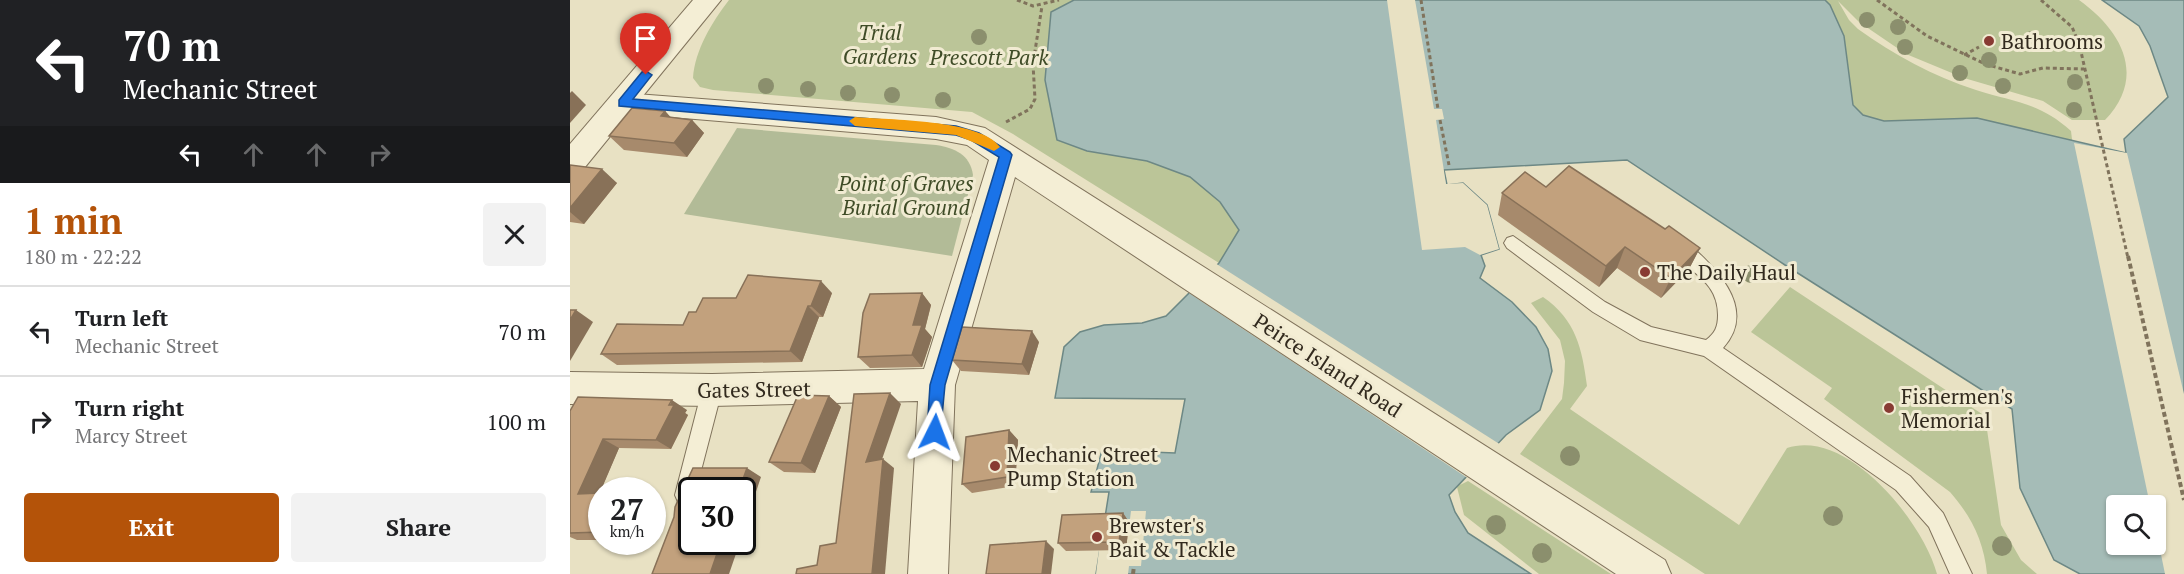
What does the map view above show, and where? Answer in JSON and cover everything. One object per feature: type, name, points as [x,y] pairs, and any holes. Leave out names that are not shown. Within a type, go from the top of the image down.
[{"type":"street","points":[[570,164],[708,0]]},
{"type":"street","name":"Peirce Island Road","points":[[623,103],[956,131],[975,136],[1005,139],[1171,262],[1651,574]]},
{"type":"street","points":[[928,574],[938,385],[1005,139]]},
{"type":"street","name":"Gates Street","points":[[570,388],[712,390],[938,385]]},
{"type":"lane","points":[[1657,229],[1708,270],[1722,289],[1728,304],[1726,329],[1718,343],[1709,349]]},
{"type":"lane","points":[[1513,243],[1599,307],[1647,334],[1709,349],[1903,483],[1936,520],[1961,574]]},
{"type":"lane","points":[[690,477],[712,390]]},
{"type":"path","points":[[1017,0],[1025,4],[1042,6],[1059,0]]},
{"type":"path","points":[[1421,0],[1438,109]]},
{"type":"path","points":[[1878,0],[1927,36],[1963,56],[2020,74],[2043,68],[2084,69]]},
{"type":"path","points":[[2042,0],[2072,27],[2079,43],[2184,500]]},
{"type":"path","points":[[1005,139],[1035,99],[1034,64],[1042,6]]},
{"type":"path","points":[[1963,56],[1979,47]]},
{"type":"path","points":[[1440,120],[1449,165]]},
{"type":"path","points":[[1133,574],[1134,566]]},
{"type":"green space","name":"Prescott Park","points":[[729,0],[1074,0],[1051,12],[1087,151],[1160,164],[1193,179],[1220,202],[1239,230],[1219,263],[1013,134],[972,112],[700,87],[693,78],[697,57],[716,18]]},
{"type":"green space","points":[[1560,0],[2079,0],[2107,26],[2124,55],[2127,71],[2125,87],[2118,103],[2105,120],[2072,120],[2043,101],[1964,78],[1906,54],[1859,22],[1838,1],[1849,20],[1858,29],[1900,56],[1960,84],[2037,108],[2071,131],[2115,495],[2106,495],[2106,555],[2159,555],[2165,574],[2080,574],[2054,560],[2020,488],[2012,409],[1785,265],[1627,160],[1614,161]]},
{"type":"green space","name":"Point of Graves Burial Ground","points":[[737,128],[936,145],[960,153],[968,162],[973,175],[952,256],[684,214]]},
{"type":"green space","points":[[1485,266],[1480,278],[1512,302],[1536,327],[1548,349],[1552,371],[1540,410],[1506,435],[1460,485],[1468,481],[1611,574],[1539,574],[1464,515],[1457,487],[1449,495],[1455,512],[1468,533],[1531,574],[1448,574],[1438,500],[1464,268]]},
{"type":"green space","points":[[1790,287],[1985,416],[2001,525],[2021,560],[2037,574],[1987,574],[1980,540],[1964,510],[1950,492],[1824,399],[1832,388],[1751,332]]},
{"type":"green space","points":[[1543,297],[1563,315],[1570,325],[1583,359],[1587,386],[1570,409],[1739,525],[1787,448],[1810,446],[1834,452],[1858,465],[1880,484],[1899,506],[1929,553],[1937,574],[1705,574],[1520,454],[1562,399],[1565,361],[1560,340],[1531,303]]},
{"type":"water","points":[[1074,0],[1825,0],[1830,5],[1844,36],[1853,105],[1863,115],[1884,121],[1977,118],[2126,153],[2124,139],[2168,97],[2150,46],[2139,26],[2102,0],[2184,0],[2184,574],[2080,574],[2054,560],[2020,488],[2012,409],[1785,265],[1627,160],[1444,170],[1447,185],[1463,183],[1487,205],[1499,249],[1481,255],[1485,266],[1480,278],[1512,302],[1536,327],[1548,349],[1552,371],[1540,410],[1506,435],[1449,495],[1455,512],[1468,533],[1531,574],[1096,574],[1109,492],[1091,492],[1102,450],[1175,453],[1185,399],[1055,398],[1064,347],[1080,332],[1104,325],[1142,323],[1166,316],[1219,263],[1239,230],[1220,202],[1190,177],[1147,161],[1087,151],[1057,140],[1045,80],[1051,12]]},
{"type":"pier","points":[[1387,0],[1415,0],[1434,109],[1442,109],[1444,119],[1436,120],[1446,184],[1463,183],[1487,205],[1499,249],[1480,255],[1465,247],[1422,250]]},
{"type":"pier","points":[[2074,143],[2127,153],[2184,394],[2184,574],[2165,574],[2161,555],[2166,555],[2166,495],[2148,495]]},
{"type":"pier","points":[[1215,263],[1501,445],[1469,479],[1186,291]]},
{"type":"pier","points":[[1131,511],[1146,511],[1141,566],[1129,566],[1128,574],[1096,574],[1099,550],[1126,550],[1104,519],[1130,519]]},
{"type":"building","points":[[632,108],[665,111],[661,116],[692,120],[674,143],[609,136]]},
{"type":"building","points":[[570,165],[602,169],[570,208]]},
{"type":"building","points":[[1569,166],[1665,229],[1669,226],[1700,248],[1671,278],[1625,247],[1606,266],[1502,193],[1525,172],[1546,187]]},
{"type":"building","points":[[748,275],[821,281],[790,351],[601,354],[617,324],[683,325],[689,312],[696,312],[703,298],[736,298]]},
{"type":"building","points":[[922,293],[913,325],[922,325],[912,355],[858,357],[863,313],[870,294]]},
{"type":"building","points":[[570,310],[576,310],[570,320]]},
{"type":"building","points":[[962,327],[1032,331],[1022,364],[952,360]]},
{"type":"building","points":[[890,393],[866,462],[883,459],[872,574],[796,574],[797,569],[817,565],[820,546],[836,543],[854,394]]},
{"type":"building","points":[[798,395],[829,396],[801,463],[769,462]]},
{"type":"building","points":[[578,397],[672,400],[669,405],[674,405],[656,440],[603,439],[578,494],[588,494],[588,532],[570,533],[570,411]]},
{"type":"building","points":[[1009,430],[1007,477],[962,484],[966,437]]},
{"type":"building","points":[[693,468],[747,468],[744,477],[689,477]]},
{"type":"building","points":[[678,500],[678,555],[717,555],[710,574],[652,574],[659,555],[666,555],[666,538],[674,517]]},
{"type":"building","points":[[1123,513],[1119,542],[1058,543],[1062,515]]},
{"type":"building","points":[[1046,541],[1042,574],[986,574],[990,545]]},
{"type":"slow traffic","points":[[855,121],[956,131],[975,136],[994,147]]},
{"type":"place","name":"Bathrooms","points":[[1989,41]]},
{"type":"place","name":"The Daily Haul","points":[[1645,272]]},
{"type":"place","name":"Fishermen's Memorial","points":[[1889,408]]},
{"type":"place","name":"Mechanic Street Pump Station","points":[[995,466]]},
{"type":"place","name":"Brewster's Bait & Tackle","points":[[1097,537]]},
{"type":"route","points":[[646,75],[623,103],[936,128],[975,136],[1006,155],[938,385],[935,432]]},
{"type":"park label","name":"Trial Gardens","points":[[880,44]]}]
